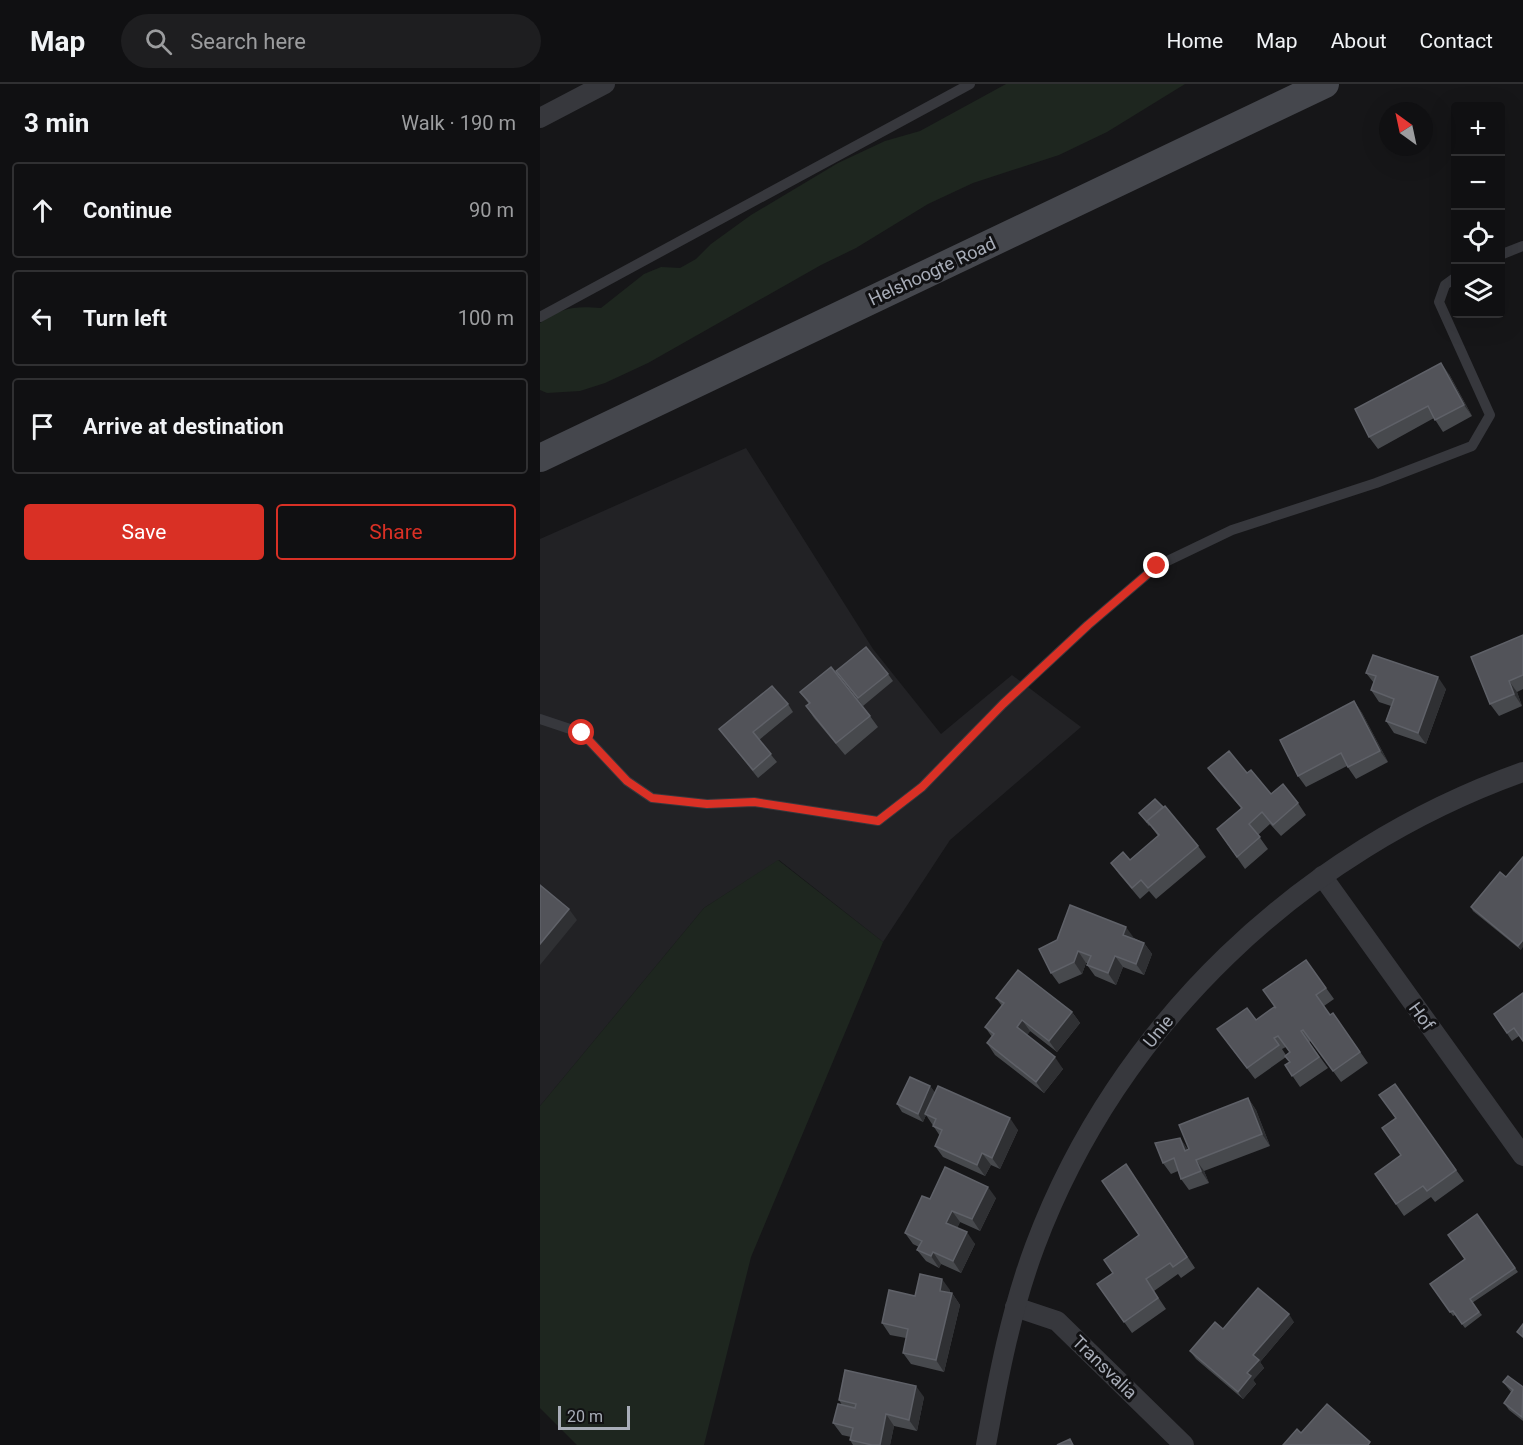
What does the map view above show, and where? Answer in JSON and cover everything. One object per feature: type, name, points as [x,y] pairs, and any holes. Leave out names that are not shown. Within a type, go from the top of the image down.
[{"type":"main road","name":"Helshoogte Road","points":[[540,458],[1324,84]]},
{"type":"street","points":[[540,118],[605,84]]},
{"type":"street","name":"Unie","points":[[987,1445],[996,1387],[1015,1307],[1035,1246],[1054,1200],[1093,1124],[1133,1063],[1179,1004],[1221,959],[1275,911],[1322,876],[1377,840],[1427,813],[1523,772]]},
{"type":"street","name":"Hof","points":[[1322,876],[1523,1156]]},
{"type":"street","name":"Transvalia","points":[[1015,1307],[1057,1321],[1184,1445]]},
{"type":"lane","points":[[540,317],[970,84]]},
{"type":"lane","points":[[1505,253],[1523,246]]},
{"type":"lane","points":[[540,719],[582,733],[627,781],[652,798],[707,804],[754,802],[878,821],[922,787],[1003,704],[1088,625],[1157,566],[1232,530],[1376,483],[1472,446],[1490,415],[1440,302],[1445,285],[1451,280]]},
{"type":"shaded area","points":[[1006,84],[1185,84],[1107,132],[1059,155],[973,183],[928,204],[856,248],[821,265],[648,363],[605,383],[580,391],[547,393],[540,390],[540,323],[569,309],[601,308],[644,274],[661,267],[680,268],[696,259],[711,244],[751,215],[838,163],[885,141],[920,131]]},
{"type":"shaded area","points":[[746,448],[873,649],[941,734],[1012,675],[1081,727],[950,840],[883,942],[779,860],[704,908],[540,1106],[540,539]]},
{"type":"shaded area","points":[[778,860],[883,942],[751,1257],[704,1445],[577,1445],[540,1408],[540,1106],[704,908]]},
{"type":"building","points":[[1441,363],[1464,405],[1435,420],[1428,406],[1369,437],[1355,409]]},
{"type":"building","points":[[1523,635],[1523,675],[1509,681],[1514,694],[1490,704],[1471,657]]},
{"type":"building","points":[[866,647],[888,674],[858,698],[836,671]]},
{"type":"building","points":[[1373,655],[1438,677],[1418,733],[1386,721],[1394,699],[1371,690],[1376,676],[1366,673]]},
{"type":"building","points":[[831,667],[870,716],[836,743],[806,706],[810,703],[800,692]]},
{"type":"building","points":[[772,686],[788,704],[753,732],[771,754],[753,770],[719,729]]},
{"type":"building","points":[[1354,701],[1380,751],[1348,767],[1341,753],[1298,776],[1280,740]]},
{"type":"building","points":[[1229,751],[1247,773],[1251,770],[1271,794],[1283,784],[1298,803],[1273,825],[1262,812],[1249,824],[1260,837],[1237,857],[1217,829],[1242,808],[1208,768]]},
{"type":"building","points":[[1155,799],[1163,807],[1147,822],[1139,813]]},
{"type":"building","points":[[1165,806],[1198,846],[1148,888],[1141,880],[1132,888],[1111,863],[1123,852],[1130,860],[1159,835],[1147,821]]},
{"type":"building","points":[[1523,857],[1523,940],[1518,946],[1471,907],[1500,872],[1506,877]]},
{"type":"building","points":[[540,885],[569,909],[540,944]]},
{"type":"building","points":[[1070,905],[1126,927],[1123,935],[1144,943],[1136,964],[1115,956],[1108,973],[1087,965],[1091,956],[1078,951],[1074,962],[1051,973],[1039,949],[1057,940]]},
{"type":"building","points":[[1306,960],[1326,988],[1316,995],[1330,1015],[1333,1013],[1360,1052],[1333,1071],[1303,1030],[1301,1031],[1319,1057],[1292,1076],[1285,1065],[1290,1062],[1285,1056],[1290,1052],[1278,1036],[1274,1038],[1279,1045],[1247,1068],[1217,1029],[1247,1008],[1256,1020],[1274,1007],[1276,1008],[1263,990]]},
{"type":"building","points":[[1018,970],[1072,1012],[1049,1041],[1022,1020],[1017,1027],[1055,1057],[1036,1082],[987,1043],[994,1034],[985,1027],[1004,1003],[996,998]]},
{"type":"building","points":[[1523,993],[1523,1041],[1514,1028],[1507,1033],[1494,1014]]},
{"type":"building","points":[[910,1077],[930,1086],[918,1114],[897,1104]]},
{"type":"building","points":[[1395,1084],[1456,1170],[1427,1191],[1423,1186],[1396,1204],[1375,1174],[1401,1155],[1382,1128],[1396,1118],[1379,1095]]},
{"type":"building","points":[[938,1086],[1010,1118],[992,1158],[982,1153],[977,1165],[935,1146],[942,1130],[933,1126],[936,1119],[925,1114]]},
{"type":"building","points":[[1248,1098],[1262,1134],[1196,1160],[1201,1171],[1181,1179],[1174,1158],[1163,1163],[1155,1143],[1180,1138],[1185,1151],[1189,1149],[1179,1125]]},
{"type":"building","points":[[1126,1164],[1187,1257],[1173,1267],[1170,1263],[1146,1279],[1158,1298],[1124,1322],[1097,1284],[1113,1273],[1104,1260],[1139,1235],[1102,1181]]},
{"type":"building","points":[[945,1167],[988,1187],[972,1219],[952,1211],[946,1223],[967,1232],[953,1261],[933,1252],[931,1256],[917,1250],[922,1241],[905,1233],[922,1196],[930,1199]]},
{"type":"building","points":[[1477,1214],[1515,1268],[1470,1299],[1479,1312],[1462,1324],[1453,1311],[1450,1312],[1430,1284],[1465,1259],[1448,1235]]},
{"type":"building","points":[[920,1274],[942,1279],[940,1291],[952,1293],[936,1360],[903,1353],[908,1329],[882,1323],[889,1290],[915,1296]]},
{"type":"building","points":[[1258,1288],[1289,1314],[1253,1355],[1259,1360],[1247,1373],[1251,1376],[1238,1392],[1190,1351],[1215,1322],[1223,1329]]},
{"type":"building","points":[[1523,1324],[1523,1337],[1517,1332]]},
{"type":"building","points":[[845,1370],[916,1386],[909,1420],[886,1414],[880,1445],[850,1440],[853,1428],[833,1423],[838,1404],[855,1408],[856,1404],[839,1400]]},
{"type":"building","points":[[1508,1376],[1523,1387],[1522,1417],[1504,1403],[1513,1390],[1503,1382]]},
{"type":"building","points":[[1327,1404],[1370,1442],[1368,1445],[1283,1445],[1297,1429],[1301,1433]]},
{"type":"building","points":[[1070,1439],[1073,1445],[1057,1445]]},
{"type":"route","points":[[582,733],[627,781],[652,798],[707,804],[754,802],[819,810],[878,821],[922,787],[1003,704],[1088,625],[1157,566]]}]
